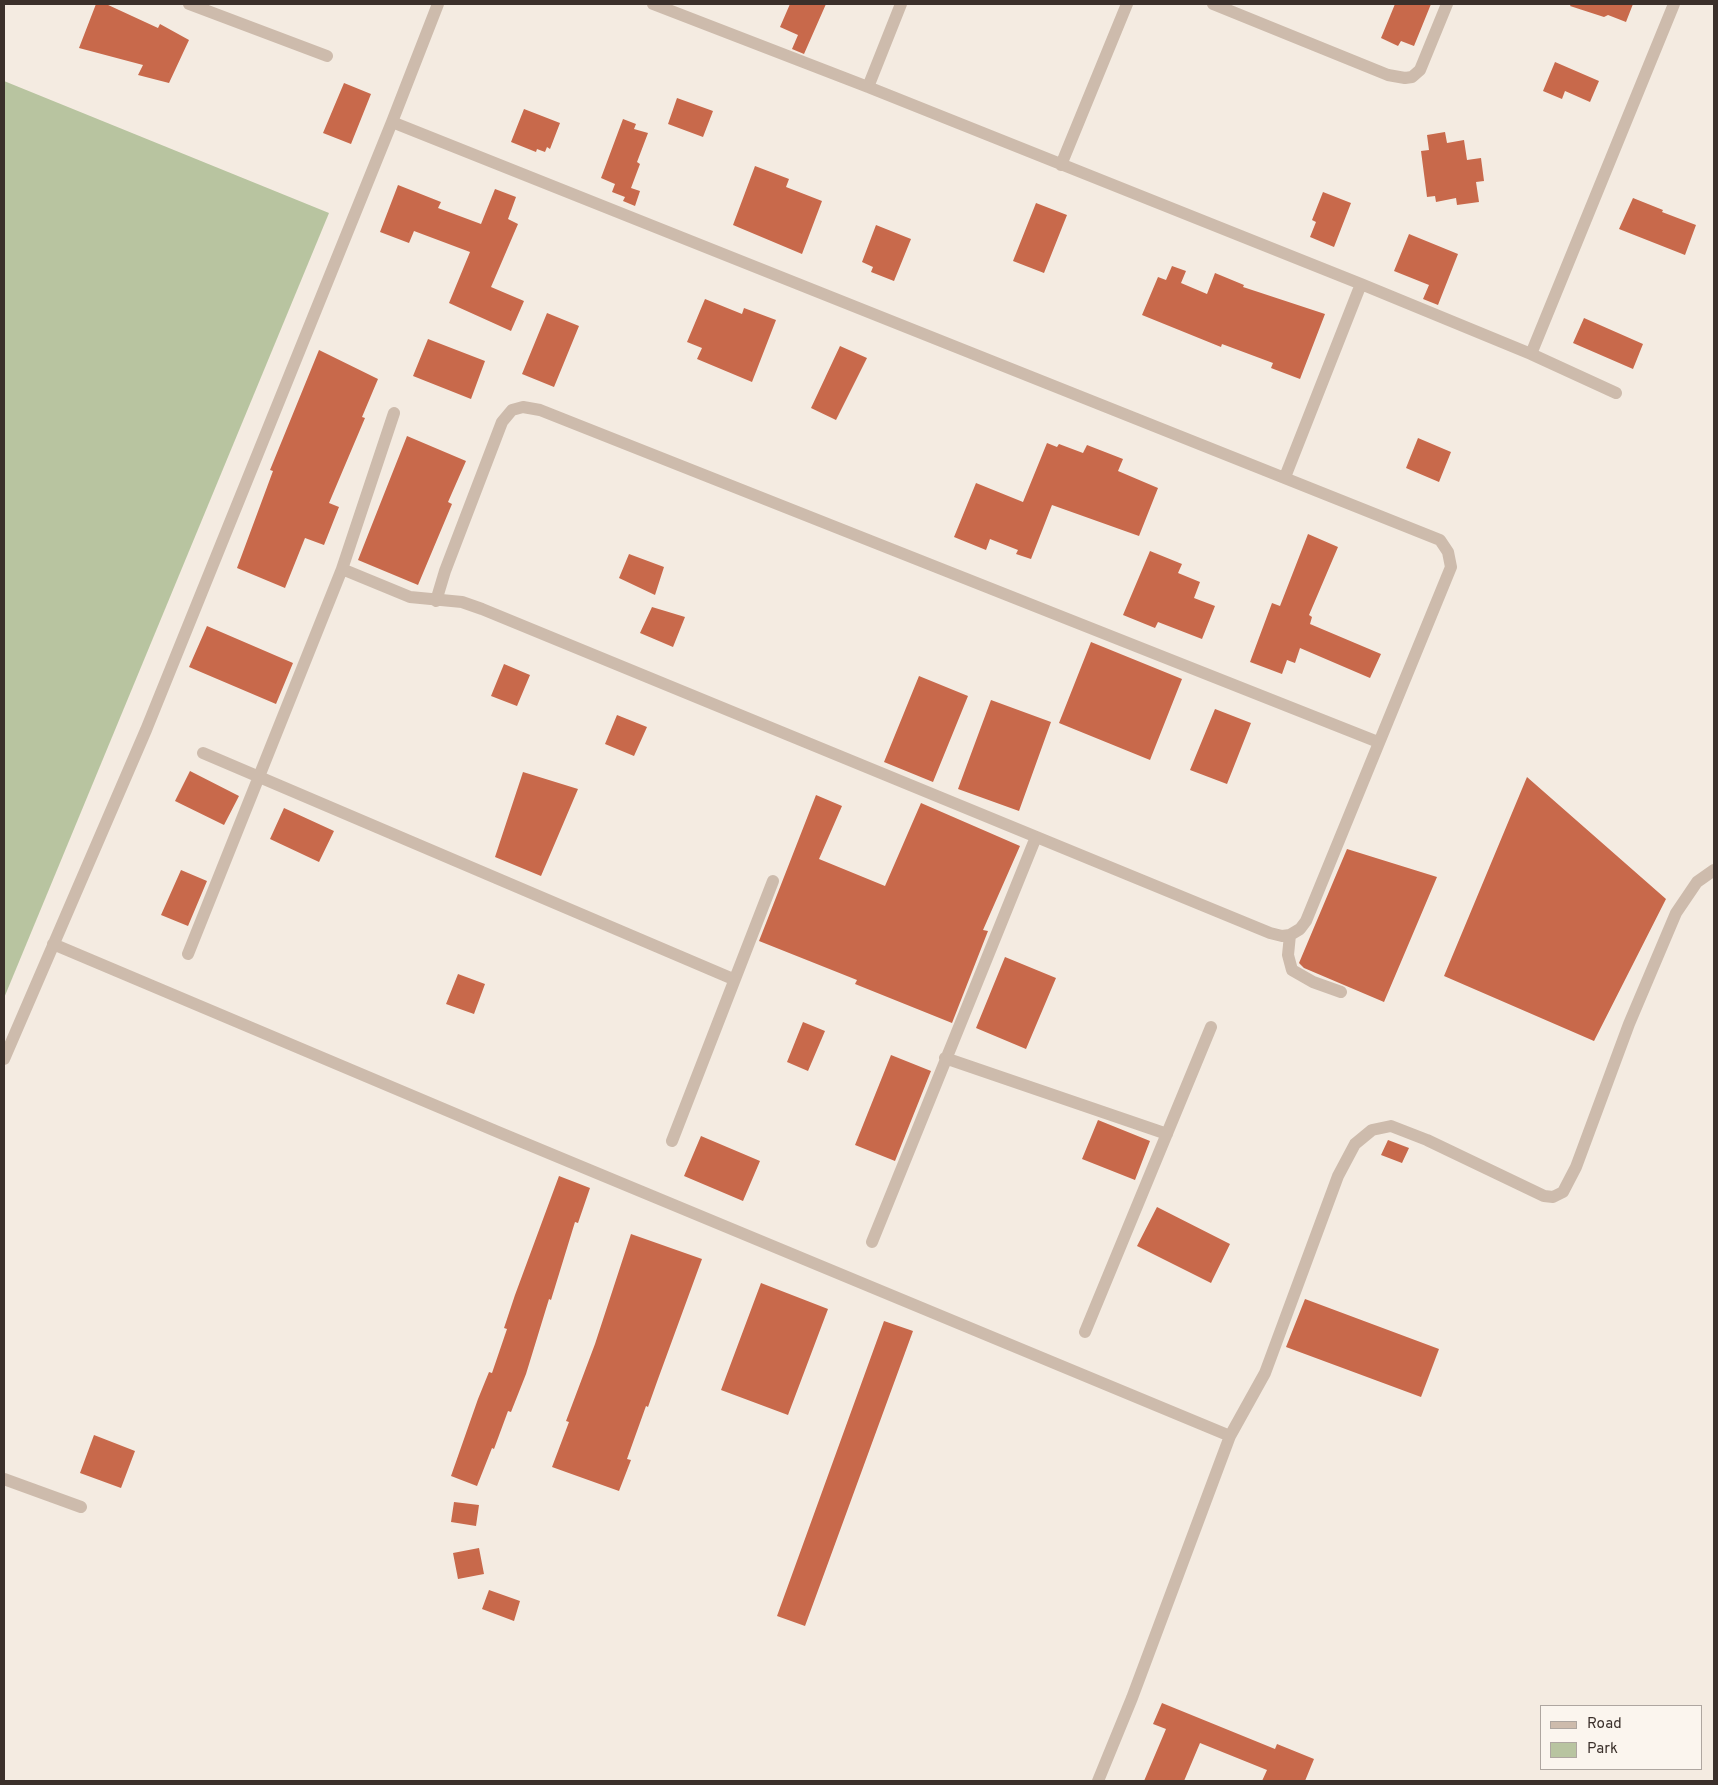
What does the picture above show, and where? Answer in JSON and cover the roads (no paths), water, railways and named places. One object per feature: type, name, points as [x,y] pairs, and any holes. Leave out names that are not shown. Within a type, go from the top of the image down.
[{"type":"street","points":[[189,4],[327,56]]},
{"type":"street","points":[[4,1059],[146,730],[438,4]]},
{"type":"street","points":[[653,4],[672,7],[1360,284],[1531,354],[1616,393]]},
{"type":"street","points":[[868,87],[901,4]]},
{"type":"street","points":[[1061,165],[1127,4]]},
{"type":"street","points":[[1213,4],[1388,75],[1405,78],[1412,77],[1420,70],[1447,4]]},
{"type":"street","points":[[1531,354],[1674,4]]},
{"type":"street","points":[[342,569],[410,597],[462,602],[482,609],[1270,933],[1290,935],[1300,929],[1306,921],[1451,567],[1448,552],[1440,540],[1286,476],[392,122]]},
{"type":"street","points":[[1286,476],[1360,284]]},
{"type":"street","points":[[436,601],[445,572],[502,422],[512,410],[523,407],[540,410],[1378,742]]},
{"type":"street","points":[[188,954],[257,777],[342,569],[394,413]]},
{"type":"street","points":[[203,753],[733,979]]},
{"type":"street","points":[[872,1242],[1036,837]]},
{"type":"street","points":[[1098,1781],[1136,1689],[1230,1436],[1265,1373],[1338,1176],[1355,1144],[1372,1130],[1391,1126],[1428,1140],[1544,1196],[1553,1197],[1563,1192],[1576,1167],[1629,1024],[1676,913],[1697,882],[1714,870]]},
{"type":"street","points":[[672,1141],[733,979],[773,881]]},
{"type":"street","points":[[1290,935],[1288,955],[1292,970],[1314,982],[1341,992]]},
{"type":"street","points":[[53,944],[1230,1436]]},
{"type":"street","points":[[1085,1332],[1211,1027]]},
{"type":"street","points":[[945,1058],[1167,1134]]},
{"type":"street","points":[[4,1479],[80,1507]]}]
